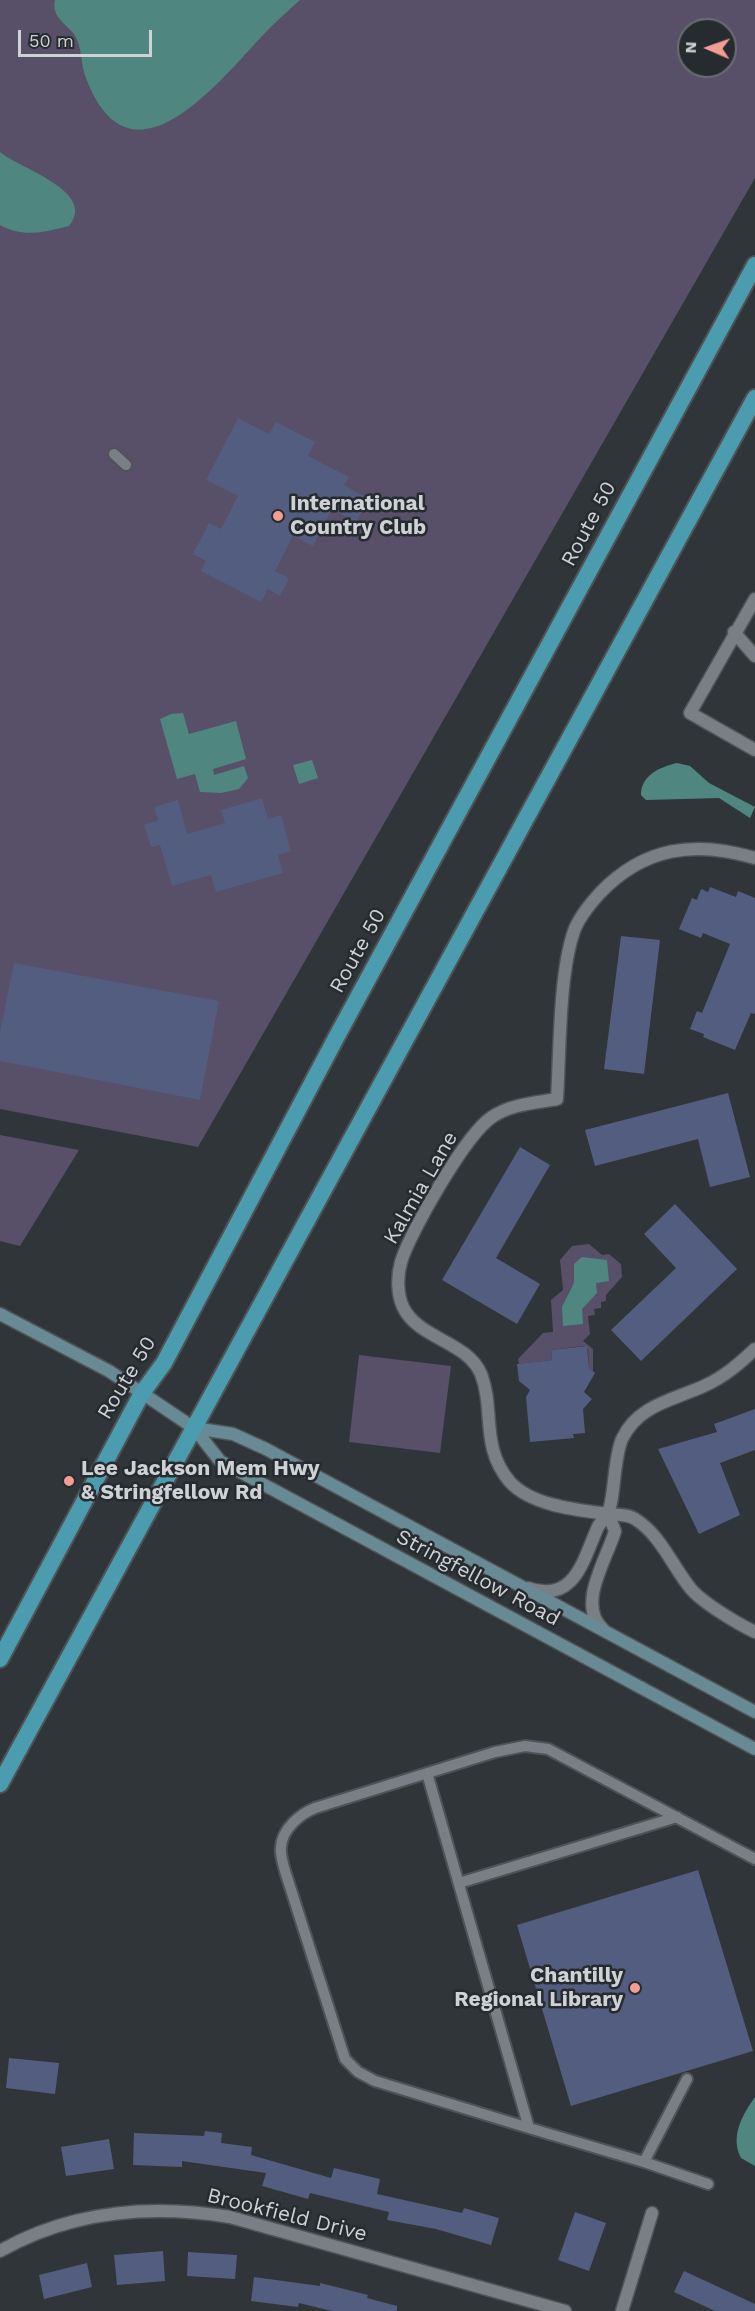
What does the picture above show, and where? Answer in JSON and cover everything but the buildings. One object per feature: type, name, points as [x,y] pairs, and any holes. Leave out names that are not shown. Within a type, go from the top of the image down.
[{"type":"highway","name":"Route 50","points":[[0,1659],[142,1393],[164,1363],[337,1036],[755,265]]},
{"type":"highway","points":[[0,1784],[755,398]]},
{"type":"main road","name":"Stringfellow Road","points":[[0,1314],[109,1371],[142,1393],[194,1428],[220,1461],[755,1749]]},
{"type":"main road","name":"Stringfellow Road","points":[[194,1428],[233,1434],[266,1449],[755,1712]]},
{"type":"street","points":[[755,599],[734,632],[690,713],[755,750]]},
{"type":"street","points":[[734,632],[755,656]]},
{"type":"street","name":"Kalmia Lane","points":[[608,1514],[542,1500],[523,1492],[511,1483],[495,1455],[490,1438],[484,1384],[480,1372],[467,1356],[409,1318],[402,1305],[398,1275],[402,1260],[450,1169],[478,1129],[490,1117],[514,1106],[557,1099],[567,968],[575,930],[590,905],[627,869],[661,853],[716,849],[755,858]]},
{"type":"street","points":[[609,1634],[593,1618],[591,1603],[615,1531],[608,1514],[615,1463],[622,1439],[636,1418],[663,1401],[704,1386],[732,1371],[755,1349]]},
{"type":"street","points":[[518,1585],[541,1592],[552,1591],[573,1580],[589,1553],[601,1521],[608,1514]]},
{"type":"street","points":[[608,1514],[632,1517],[650,1530],[693,1591],[755,1632]]},
{"type":"street","name":"Brookfield Drive","points":[[0,2251],[58,2226],[100,2215],[133,2210],[198,2212],[230,2217],[565,2311]]},
{"type":"street","points":[[622,2311],[652,2213]]},
{"type":"lane","points":[[114,454],[126,465]]},
{"type":"lane","points":[[708,2184],[644,2162],[375,2081],[358,2072],[345,2059],[285,1871],[281,1846],[288,1828],[304,1812],[495,1752],[525,1746],[548,1749],[755,1859]]},
{"type":"lane","points":[[427,1773],[529,2128]]},
{"type":"lane","points":[[459,1883],[677,1817]]},
{"type":"lane","points":[[644,2162],[687,2079]]},
{"type":"shaded area","name":"International Country Club","points":[[0,0],[755,0],[755,178],[198,1147],[0,1109]]},
{"type":"shaded area","points":[[55,0],[300,0],[199,101],[174,118],[149,128],[126,127],[104,112],[86,78],[77,39],[57,15]]},
{"type":"shaded area","points":[[0,152],[65,191],[73,202],[75,213],[69,226],[26,233],[0,225]]},
{"type":"shaded area","points":[[183,713],[189,734],[236,721],[246,759],[213,769],[214,775],[244,766],[248,778],[239,789],[221,793],[200,792],[195,774],[177,779],[160,719],[171,714]]},
{"type":"shaded area","points":[[312,760],[318,778],[299,784],[293,765]]},
{"type":"shaded area","points":[[677,763],[690,766],[709,783],[755,807],[750,818],[719,798],[646,800],[641,795],[644,782],[648,777],[664,767]]},
{"type":"shaded area","points":[[0,1135],[79,1150],[20,1246],[0,1241]]},
{"type":"shaded area","points":[[589,1244],[602,1255],[609,1254],[621,1264],[622,1277],[606,1295],[606,1301],[601,1302],[601,1308],[594,1309],[595,1315],[588,1316],[590,1334],[583,1341],[593,1349],[593,1371],[589,1368],[588,1350],[584,1346],[551,1350],[552,1360],[519,1364],[518,1359],[543,1333],[553,1332],[551,1300],[563,1290],[560,1260],[572,1246]]},
{"type":"shaded area","points":[[582,1257],[607,1260],[609,1281],[596,1283],[597,1293],[582,1309],[583,1324],[563,1326],[562,1307],[574,1283],[574,1264]]},
{"type":"shaded area","points":[[359,1355],[451,1366],[440,1453],[349,1442]]},
{"type":"shaded area","points":[[755,2097],[755,2166],[741,2158],[737,2134],[742,2119]]},
{"type":"place","name":"International Country Club","points":[[278,516]]},
{"type":"place","name":"Lee Jackson Mem Hwy & Stringfellow Rd","points":[[69,1481]]},
{"type":"place","name":"Chantilly Regional Library","points":[[635,1988]]}]
